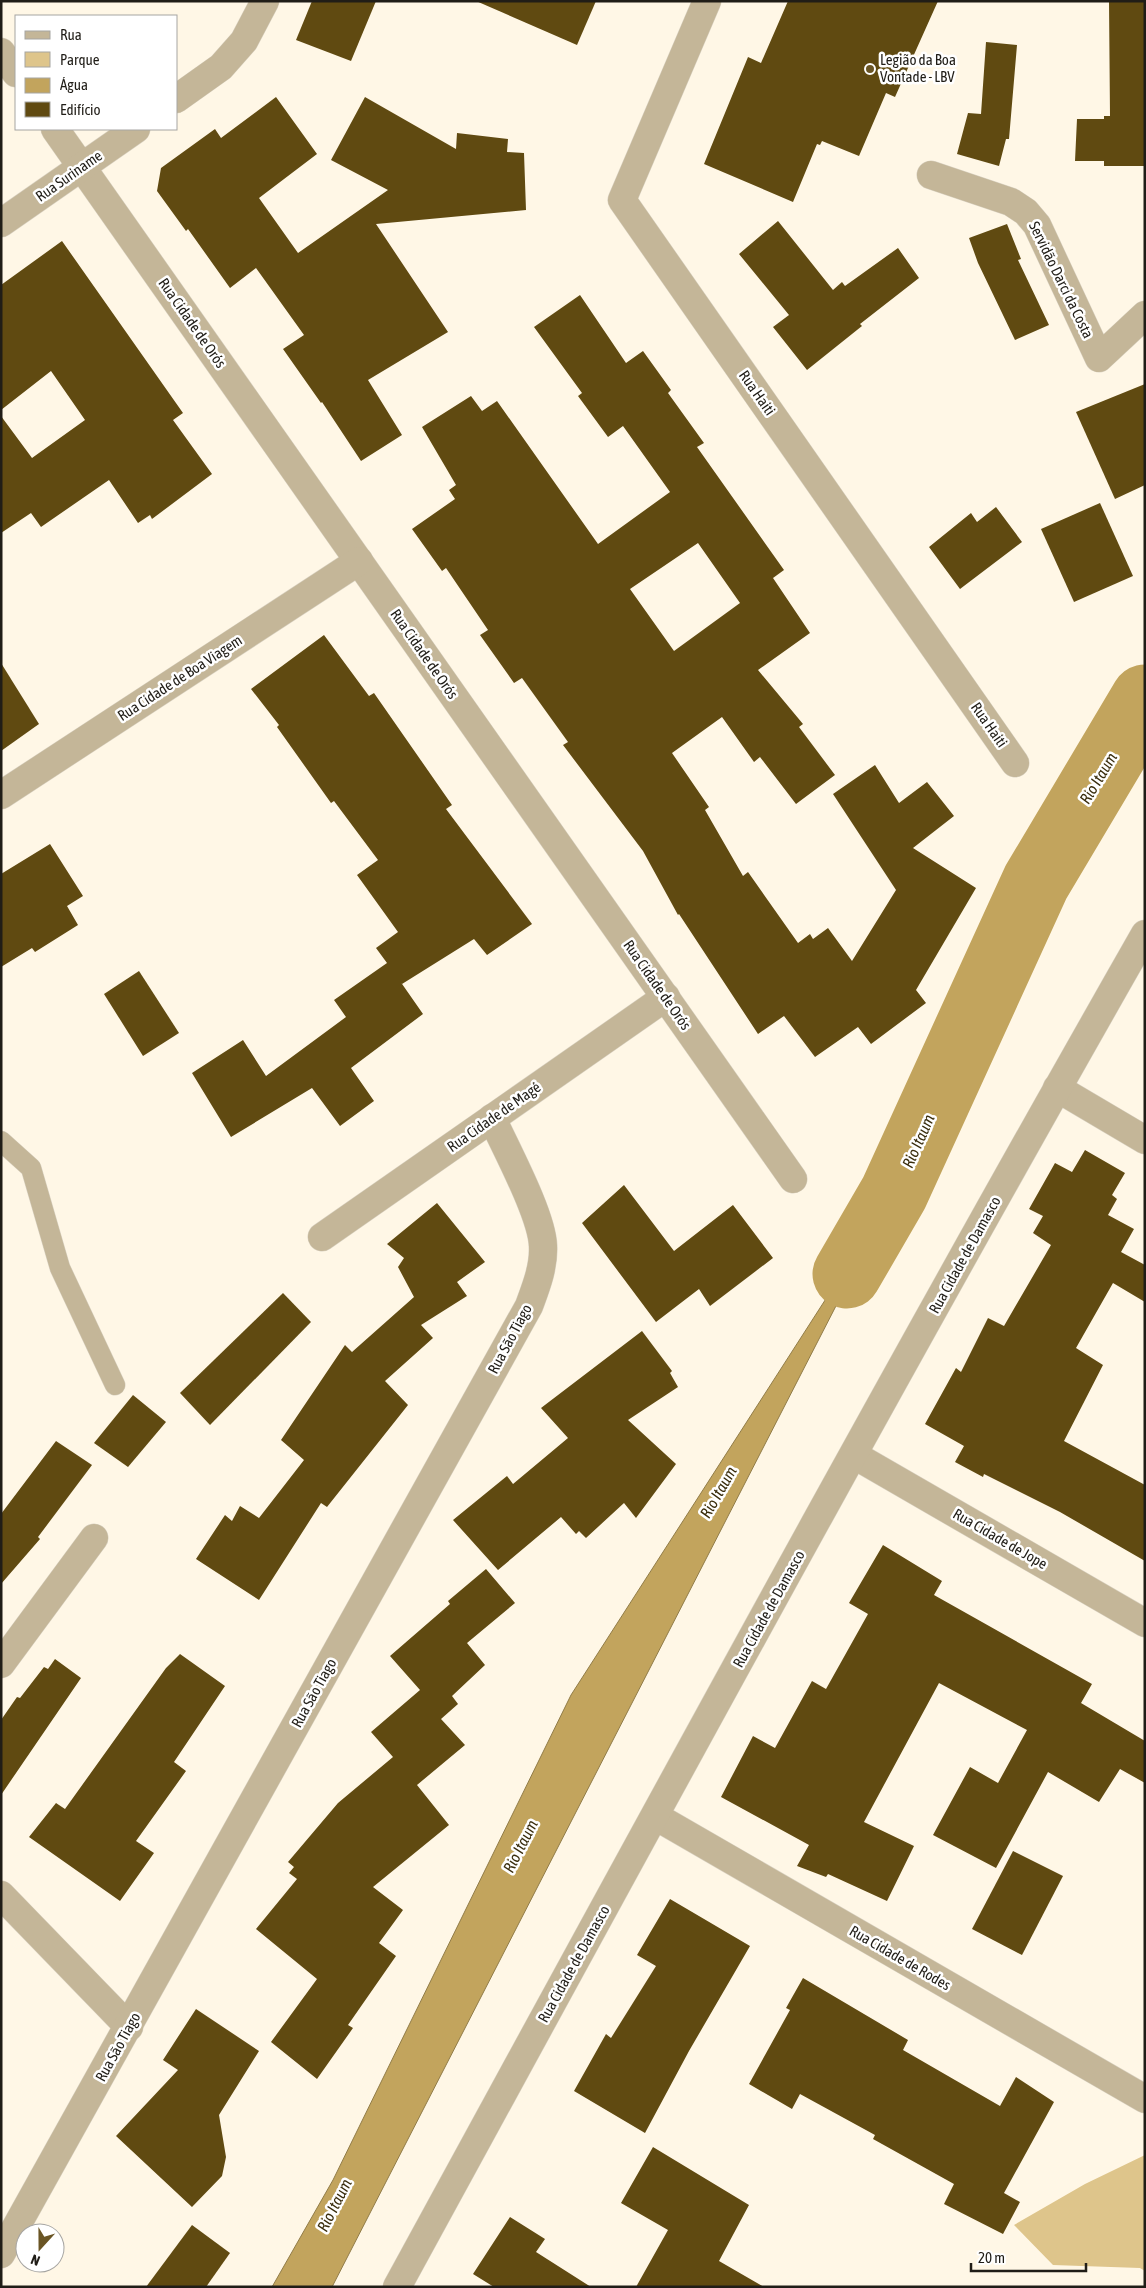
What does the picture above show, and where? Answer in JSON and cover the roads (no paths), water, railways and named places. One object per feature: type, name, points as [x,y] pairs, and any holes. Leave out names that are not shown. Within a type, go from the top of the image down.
[{"type":"street","points":[[178,98],[220,67],[244,41],[265,1]]},
{"type":"street","name":"Rua Haiti","points":[[706,1],[622,200],[1015,763]]},
{"type":"street","points":[[1,52],[15,73]]},
{"type":"street","name":"Rua Cidade de Orós","points":[[56,130],[793,1179]]},
{"type":"street","name":"Rua Suriname","points":[[1,223],[135,130]]},
{"type":"street","name":"Servidão Darci da Costa","points":[[931,175],[1011,202],[1026,212],[1037,225],[1099,358],[1145,315]]},
{"type":"street","name":"Rua Cidade de Boa Viagem","points":[[1,795],[359,561]]},
{"type":"street","name":"Rua Cidade de Damasco","points":[[397,2287],[654,1816],[1057,1088],[1145,934]]},
{"type":"street","name":"Rua Cidade de Magé","points":[[322,1237],[666,997]]},
{"type":"street","points":[[1057,1088],[1145,1140]]},
{"type":"street","name":"Rua São Tiago","points":[[1,2254],[529,1306],[540,1274],[543,1246],[534,1213],[492,1118]]},
{"type":"street","name":"Rua Cidade de Jope","points":[[854,1455],[1145,1623]]},
{"type":"street","points":[[1,1664],[94,1538]]},
{"type":"street","name":"Rua Cidade de Rodes","points":[[654,1816],[1145,2099]]},
{"type":"street","points":[[1,1895],[129,2027]]},
{"type":"lane","points":[[1,1141],[31,1168],[60,1268],[115,1385]]},
{"type":"water","points":[[894,1193],[332,2287],[272,2287],[333,2180],[571,1695]]},
{"type":"waterway","name":"Rio Itaum","points":[[847,1274],[894,1193],[1036,882],[1145,699]]},
{"type":"place","name":"Legião da Boa Vontade - LBV","points":[[870,69]]}]
